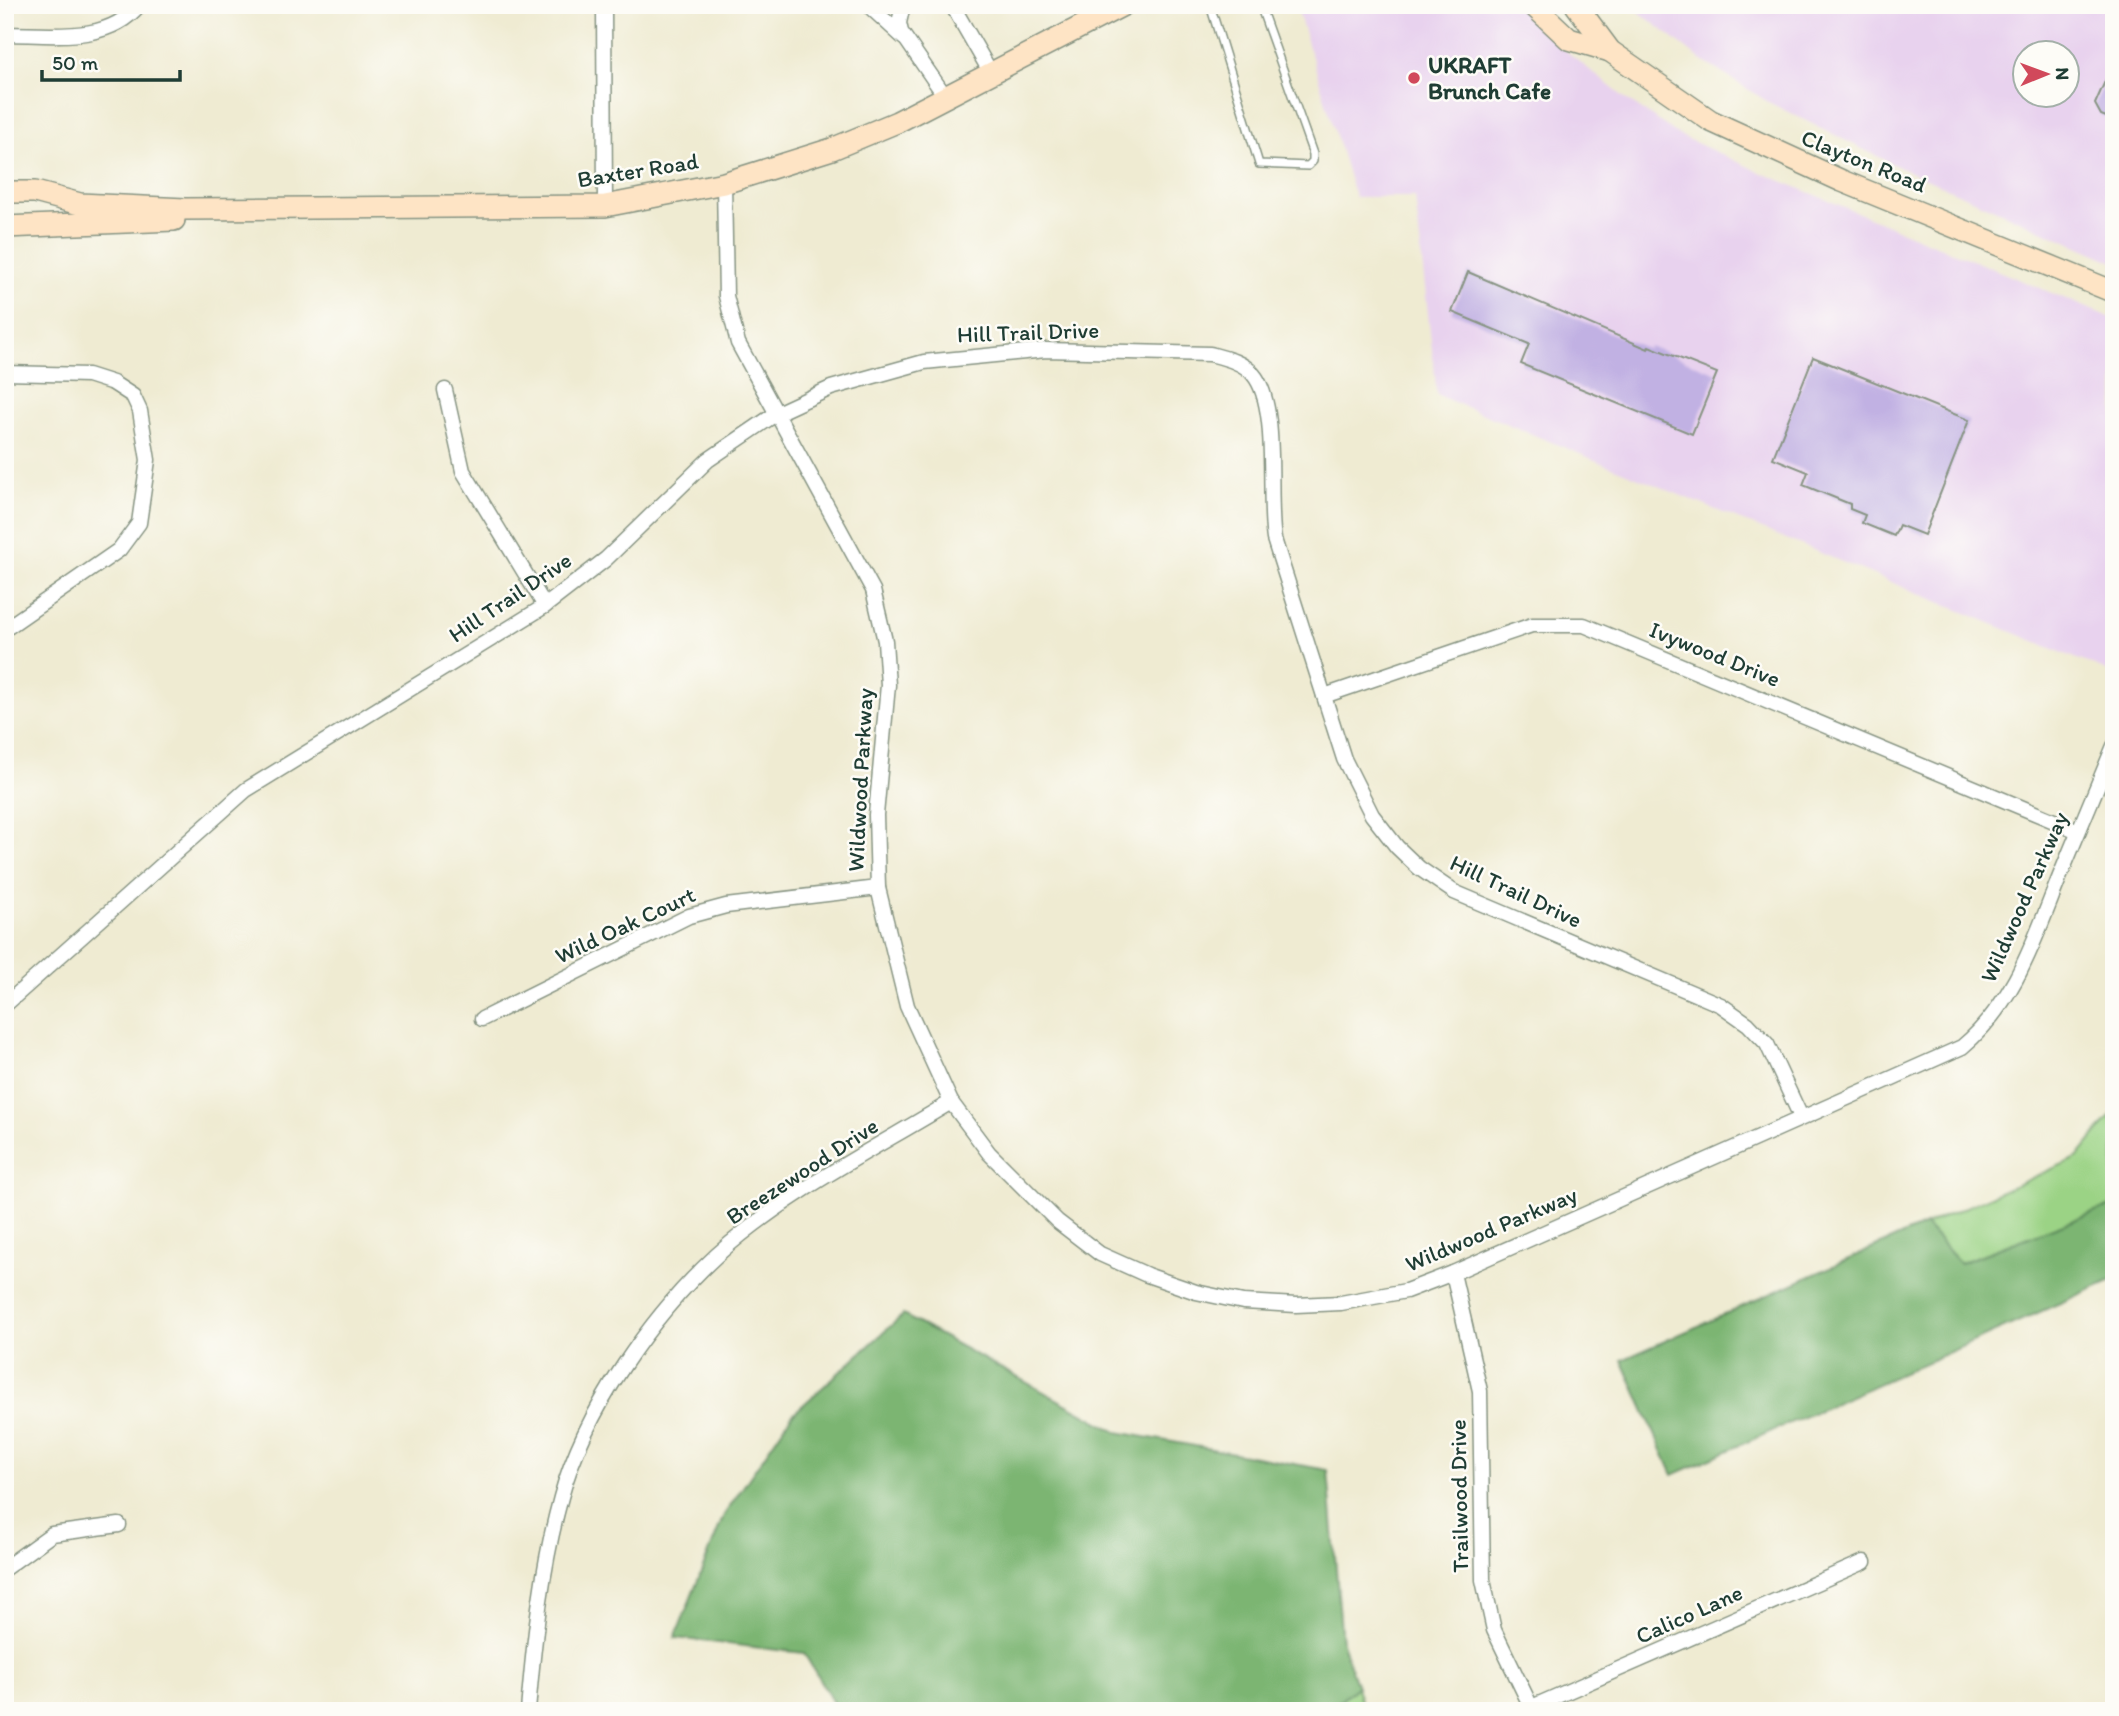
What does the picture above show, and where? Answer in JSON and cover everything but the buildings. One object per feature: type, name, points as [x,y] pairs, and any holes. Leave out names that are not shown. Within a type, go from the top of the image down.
[{"type":"main road","name":"Clayton Road","points":[[1534,5],[1569,40],[1609,51],[1710,121],[1776,153],[2114,292]]},
{"type":"main road","name":"Clayton Road","points":[[1576,5],[1609,51]]},
{"type":"main road","name":"Baxter Road","points":[[5,192],[35,192],[80,204],[185,209],[606,206],[724,183],[832,149],[897,122],[1120,6]]},
{"type":"main road","name":"Baxter Road","points":[[5,214],[41,214],[80,204]]},
{"type":"main road","points":[[5,227],[173,221],[185,209]]},
{"type":"street","points":[[5,34],[85,34],[119,24],[139,5]]},
{"type":"street","points":[[604,5],[606,206]]},
{"type":"street","points":[[867,5],[905,39],[945,96]]},
{"type":"street","points":[[903,5],[899,23],[905,39]]},
{"type":"street","points":[[952,5],[992,73]]},
{"type":"street","name":"Wildwood Parkway","points":[[724,183],[726,296],[738,343],[873,590],[885,641],[888,685],[876,814],[878,888],[907,1006],[951,1102],[989,1153],[1057,1221],[1100,1254],[1147,1275],[1196,1292],[1243,1302],[1296,1305],[1341,1303],[1406,1291],[1453,1273],[1962,1047],[1983,1030],[1998,1011],[2028,958],[2114,746]]},
{"type":"street","name":"Hill Trail Drive","points":[[5,1004],[246,790],[545,606],[606,559],[708,460],[778,413],[831,388],[890,369],[977,354],[1046,350],[1210,354],[1233,360],[1253,374],[1264,393],[1270,416],[1270,510],[1274,538],[1345,759],[1372,815],[1419,868],[1454,892],[1721,1005],[1748,1024],[1767,1044],[1801,1117]]},
{"type":"street","points":[[5,373],[88,374],[113,383],[133,396],[140,411],[148,460],[139,523],[119,550],[5,629]]},
{"type":"street","points":[[445,390],[463,471],[545,606]]},
{"type":"street","name":"Ivywood Drive","points":[[1324,696],[1532,625],[1584,625],[2078,831]]},
{"type":"street","name":"Wild Oak Court","points":[[482,1019],[689,916],[726,906],[878,888]]},
{"type":"street","name":"Breezewood Drive","points":[[528,1711],[544,1572],[561,1494],[588,1430],[627,1360],[667,1306],[718,1255],[775,1211],[951,1102]]},
{"type":"street","name":"Trailwood Drive","points":[[1453,1273],[1480,1391],[1483,1580],[1494,1630],[1532,1709]]},
{"type":"street","points":[[5,1568],[52,1534],[119,1525]]},
{"type":"street","name":"Calico Lane","points":[[1532,1709],[1864,1562]]},
{"type":"lane","points":[[1221,5],[1211,7],[1259,164],[1308,166],[1313,154],[1260,5]]},
{"type":"shaded area","points":[[1296,5],[1518,5],[1565,50],[1626,99],[1679,135],[1760,172],[2114,319],[2114,674],[1437,395],[1415,197],[1355,197]]},
{"type":"shaded area","points":[[1630,5],[2114,5],[2114,262],[1901,168],[1770,103],[1701,60]]},
{"type":"green space","points":[[2114,1112],[2114,1205],[1960,1263],[1925,1225],[2077,1158]]},
{"type":"green space","points":[[2114,1205],[2114,1279],[1673,1475],[1622,1360],[1925,1225],[1960,1263]]},
{"type":"green space","points":[[903,1315],[1117,1432],[1328,1470],[1342,1643],[1357,1687],[1328,1711],[838,1711],[804,1653],[675,1638],[724,1515],[792,1415]]},
{"type":"green space","points":[[1357,1687],[1364,1711],[1328,1711]]},
{"type":"place","name":"UKRAFT Brunch Cafe","points":[[1414,78]]}]
